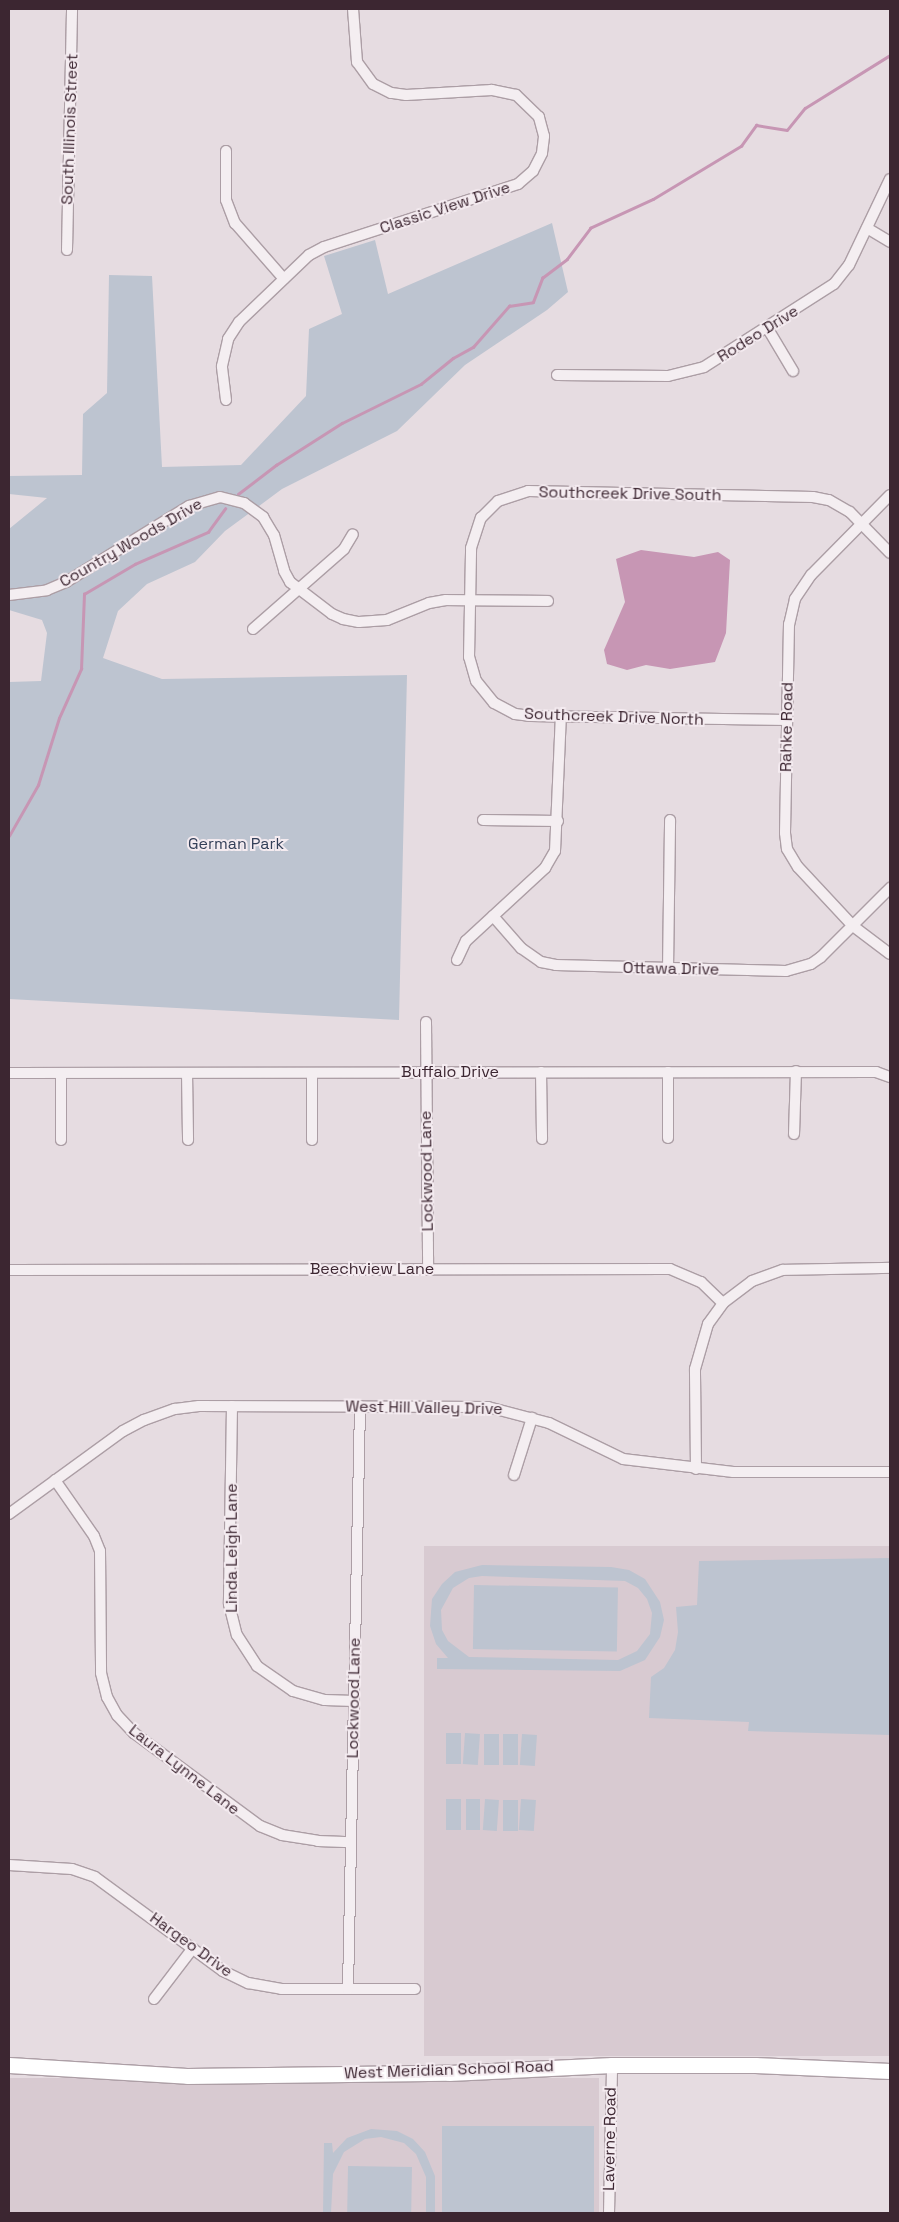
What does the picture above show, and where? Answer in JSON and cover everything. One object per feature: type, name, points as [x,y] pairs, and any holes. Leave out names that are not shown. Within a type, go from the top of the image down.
[{"type":"main road","name":"West Meridian School Road","points":[[9,2065],[187,2076],[448,2073],[612,2065],[763,2065],[890,2071]]},
{"type":"street","name":"South Illinois Street","points":[[67,250],[72,9]]},
{"type":"street","name":"Classic View Drive","points":[[226,400],[222,366],[228,338],[239,322],[309,255],[324,247],[518,184],[533,171],[542,153],[544,136],[539,117],[516,95],[492,90],[406,95],[391,93],[373,84],[357,62],[353,9]]},
{"type":"street","points":[[226,151],[226,200],[235,223],[284,279]]},
{"type":"street","name":"Rodeo Drive","points":[[558,375],[680,375],[704,367],[768,329],[834,284],[849,265],[890,180]]},
{"type":"street","points":[[867,228],[890,242]]},
{"type":"street","points":[[768,329],[792,371]]},
{"type":"street","name":"Southcreek Drive South","points":[[470,600],[471,548],[477,525],[498,502],[520,492],[813,497],[844,507],[890,553]]},
{"type":"street","name":"Rahke Road","points":[[890,495],[811,575],[795,599],[789,624],[787,720],[787,849],[798,867],[853,926],[890,954]]},
{"type":"street","name":"Country Woods Drive","points":[[9,594],[47,590],[66,582],[189,506],[220,497],[244,503],[263,517],[274,535],[284,571],[300,591],[332,614],[359,622],[387,620],[429,603],[470,600],[548,601]]},
{"type":"street","points":[[253,628],[300,591],[344,549],[353,534]]},
{"type":"street","name":"Southcreek Drive North","points":[[470,600],[469,657],[480,688],[494,703],[515,714],[787,720]]},
{"type":"street","points":[[457,960],[466,940],[545,868],[555,851],[558,821],[561,716]]},
{"type":"street","points":[[483,820],[558,821]]},
{"type":"street","points":[[668,969],[670,820]]},
{"type":"street","name":"Ottawa Drive","points":[[493,916],[521,948],[541,962],[556,965],[668,969],[799,969],[821,957],[890,888]]},
{"type":"street","name":"Lockwood Lane","points":[[426,1022],[428,1269]]},
{"type":"street","points":[[794,1134],[796,1071]]},
{"type":"street","name":"Buffalo Drive","points":[[9,1073],[796,1071],[876,1072],[890,1077]]},
{"type":"street","points":[[541,1072],[542,1139]]},
{"type":"street","points":[[668,1072],[668,1138]]},
{"type":"street","points":[[61,1073],[61,1140]]},
{"type":"street","points":[[187,1073],[188,1140]]},
{"type":"street","points":[[312,1073],[312,1140]]},
{"type":"street","points":[[696,1469],[695,1368],[708,1324],[723,1303],[752,1281],[783,1270],[890,1268]]},
{"type":"street","name":"Beechview Lane","points":[[9,1270],[670,1270],[701,1282],[723,1303]]},
{"type":"street","name":"West Hill Valley Drive","points":[[9,1514],[55,1480],[144,1420],[175,1409],[232,1406],[488,1407],[532,1418],[623,1459],[696,1469],[890,1472]]},
{"type":"street","name":"Linda Leigh Lane","points":[[232,1406],[229,1604],[237,1635],[257,1666],[294,1692],[325,1700],[354,1701]]},
{"type":"street","name":"Lockwood Lane","points":[[348,1989],[360,1406]]},
{"type":"street","points":[[514,1475],[532,1418]]},
{"type":"street","name":"Laura Lynne Lane","points":[[55,1480],[94,1536],[100,1551],[101,1673],[107,1697],[117,1716],[134,1733],[260,1826],[282,1835],[309,1840],[351,1842]]},
{"type":"street","name":"Hargeo Drive","points":[[9,1865],[72,1869],[95,1877],[223,1971],[248,1983],[281,1989],[416,1989]]},
{"type":"street","points":[[154,1999],[193,1948]]},
{"type":"street","name":"Laverne Road","points":[[609,2213],[612,2065]]},
{"type":"shaded area","points":[[641,550],[694,557],[718,552],[730,560],[726,633],[715,662],[670,669],[646,665],[627,670],[607,664],[604,650],[625,602],[616,559]]},
{"type":"shaded area","points":[[424,1546],[890,1546],[890,2056],[424,2056]]},
{"type":"shaded area","points":[[9,2078],[599,2078],[599,2213],[9,2213]]},
{"type":"green space","name":"German Park","points":[[552,223],[568,292],[547,310],[465,365],[397,431],[282,489],[225,531],[195,562],[147,584],[118,611],[103,658],[162,679],[407,675],[399,1020],[9,999],[9,682],[41,681],[47,633],[42,620],[9,610],[9,529],[47,498],[9,494],[9,476],[82,475],[83,414],[107,393],[109,275],[152,276],[162,467],[241,465],[306,396],[309,329],[342,314],[324,256],[375,240],[388,294]]},
{"type":"green space","points":[[890,1558],[890,1735],[748,1731],[749,1722],[649,1718],[651,1677],[664,1668],[675,1650],[678,1632],[676,1607],[697,1605],[699,1561]]},
{"type":"green space","points":[[482,1565],[611,1567],[629,1570],[645,1579],[660,1602],[664,1620],[660,1637],[645,1660],[620,1671],[437,1669],[437,1658],[448,1658],[436,1644],[430,1626],[432,1599],[442,1584],[455,1572]],"holes":[[[482,1576],[625,1581],[638,1588],[647,1599],[652,1613],[650,1634],[637,1651],[618,1660],[469,1657],[448,1641],[442,1630],[441,1610],[453,1588],[469,1578]]]},
{"type":"green space","points":[[474,1585],[618,1588],[617,1652],[473,1649]]},
{"type":"green space","points":[[446,1733],[461,1733],[461,1764],[446,1764]]},
{"type":"green space","points":[[465,1733],[480,1734],[478,1765],[463,1764]]},
{"type":"green space","points":[[484,1734],[499,1734],[499,1765],[484,1765]]},
{"type":"green space","points":[[503,1734],[518,1734],[518,1765],[503,1765]]},
{"type":"green space","points":[[522,1734],[537,1735],[535,1766],[520,1765]]},
{"type":"green space","points":[[446,1799],[461,1799],[461,1830],[446,1830]]},
{"type":"green space","points":[[466,1799],[480,1799],[480,1830],[466,1830]]},
{"type":"green space","points":[[485,1799],[499,1800],[497,1831],[483,1830]]},
{"type":"green space","points":[[521,1799],[536,1800],[534,1831],[519,1830]]},
{"type":"green space","points":[[503,1800],[518,1800],[518,1831],[503,1831]]},
{"type":"green space","points":[[442,2126],[594,2126],[594,2213],[442,2213]]},
{"type":"green space","points":[[371,2129],[397,2131],[413,2139],[425,2152],[435,2176],[435,2213],[426,2213],[426,2177],[416,2154],[404,2143],[381,2137],[365,2139],[344,2152],[333,2174],[331,2213],[323,2213],[324,2143],[332,2143],[333,2153],[347,2138]]},
{"type":"green space","points":[[348,2166],[412,2167],[411,2213],[347,2213]]},
{"type":"waterway","points":[[238,494],[276,465],[342,423],[421,384],[453,358],[473,347],[509,306],[533,302],[542,278],[567,259],[590,228],[653,199],[741,146],[756,125],[787,130],[805,108],[890,55]]},
{"type":"waterway","points":[[9,836],[38,785],[59,718],[81,669],[84,594],[135,564],[208,532],[225,509]]}]
